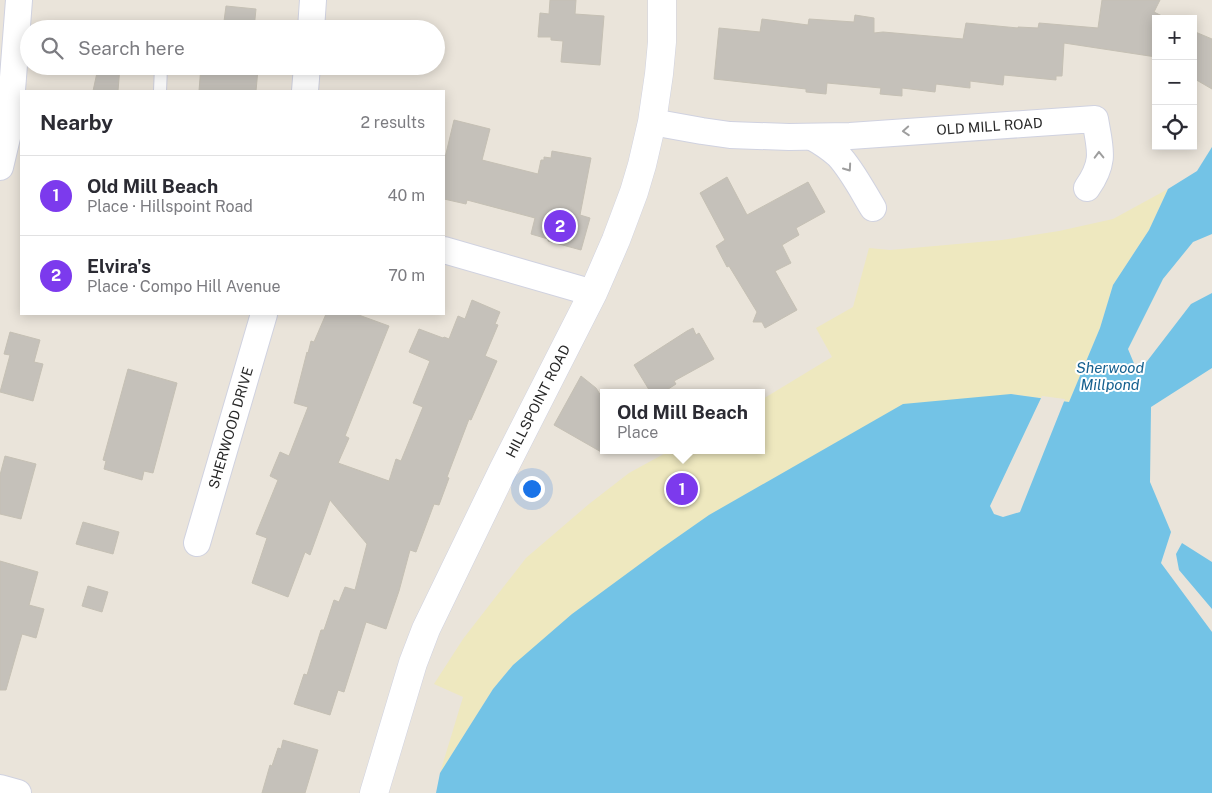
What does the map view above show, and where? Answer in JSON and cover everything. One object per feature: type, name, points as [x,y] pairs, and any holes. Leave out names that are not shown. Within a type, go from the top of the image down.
[{"type":"street","points":[[0,167],[10,130],[20,0]]},
{"type":"street","points":[[311,20],[313,0]]},
{"type":"street","name":"HILLSPOINT ROAD","points":[[374,793],[413,662],[426,628],[503,470],[593,293],[634,192],[652,122],[659,74],[662,42],[662,0]]},
{"type":"street","points":[[305,90],[306,75]]},
{"type":"street","name":"OLD MILL ROAD","points":[[652,122],[730,135],[812,137],[1095,119],[1100,159],[1094,178],[1087,188]]},
{"type":"street","points":[[812,137],[837,154],[873,208]]},
{"type":"street","points":[[445,250],[593,293]]},
{"type":"street","name":"SHERWOOD DRIVE","points":[[198,543],[264,315]]},
{"type":"street","points":[[0,788],[18,793]]},
{"type":"lane","points":[[160,90],[161,75]]},
{"type":"sand","points":[[1168,189],[1149,230],[1113,285],[1100,328],[1069,402],[1011,394],[513,665],[493,689],[440,773],[463,697],[434,684],[463,639],[526,558],[589,504],[629,473],[664,454],[765,454],[765,398],[832,357],[816,328],[853,307],[869,248],[890,250],[1002,240],[1059,231],[1113,219]]},
{"type":"water","name":"Sherwood Millpond","points":[[1212,147],[1212,234],[1193,242],[1163,279],[1128,349],[1138,373],[1191,304],[1212,293],[1212,368],[1151,407],[1150,482],[1171,532],[1182,543],[1212,562],[1212,793],[436,793],[440,773],[493,689],[513,665],[572,614],[709,515],[903,404],[1011,394],[1069,402],[1100,328],[1113,285],[1149,230],[1168,189],[1197,171]]},
{"type":"pier","points":[[1042,396],[1065,399],[1020,512],[1003,517],[994,514],[990,506]]},
{"type":"pier","points":[[1173,530],[1184,541],[1176,554],[1179,570],[1212,609],[1212,632],[1161,563]]},
{"type":"building","points":[[550,0],[576,0],[575,14],[604,16],[600,65],[561,62],[563,41],[551,40],[551,37],[538,37],[540,13],[549,14]]},
{"type":"building","points":[[1102,0],[1160,0],[1154,12],[1160,15],[1152,15],[1152,56],[1064,43],[1062,76],[1056,76],[1056,80],[1004,75],[1003,85],[970,81],[970,88],[936,84],[935,92],[902,88],[902,96],[880,94],[881,88],[827,83],[826,94],[806,92],[806,89],[714,79],[719,28],[760,32],[762,19],[808,25],[809,19],[854,22],[855,15],[874,18],[874,33],[883,32],[963,39],[966,23],[1018,28],[1038,28],[1039,23],[1098,28]]},
{"type":"building","points":[[226,6],[256,9],[255,20],[224,20]]},
{"type":"building","points":[[1197,33],[1212,39],[1212,89],[1197,80]]},
{"type":"building","points":[[96,75],[119,75],[118,90],[93,90]]},
{"type":"building","points":[[200,75],[257,75],[256,90],[199,90]]},
{"type":"building","points":[[454,120],[490,129],[482,160],[538,174],[541,160],[544,160],[544,157],[551,158],[552,151],[591,158],[580,215],[590,218],[581,250],[531,234],[535,218],[467,200],[466,204],[445,199],[445,158]]},
{"type":"building","points":[[727,177],[747,215],[808,182],[825,212],[796,228],[799,235],[782,245],[791,263],[775,271],[797,310],[765,328],[762,322],[753,322],[757,312],[729,266],[727,267],[716,246],[725,240],[700,193]]},
{"type":"building","points":[[472,300],[500,312],[495,324],[498,325],[485,356],[497,361],[471,420],[469,419],[447,477],[449,478],[439,505],[434,504],[416,552],[410,550],[386,629],[366,622],[344,692],[338,690],[330,715],[294,704],[304,674],[307,675],[321,630],[324,630],[334,600],[339,602],[345,587],[355,590],[367,544],[330,500],[310,555],[305,552],[288,597],[252,583],[267,538],[256,534],[278,480],[270,476],[280,452],[289,456],[308,407],[294,403],[311,341],[314,342],[326,315],[359,315],[389,326],[345,436],[349,438],[338,463],[389,481],[396,459],[401,461],[423,407],[413,403],[430,361],[409,352],[419,329],[449,339],[458,316],[465,319]]},
{"type":"building","points":[[693,328],[696,335],[699,333],[714,359],[674,381],[676,384],[668,389],[649,389],[634,365]]},
{"type":"building","points":[[10,332],[40,340],[34,362],[43,364],[33,401],[0,392],[10,355],[4,354]]},
{"type":"building","points":[[128,369],[177,383],[153,473],[144,471],[142,480],[104,469],[106,461],[103,460]]},
{"type":"building","points":[[581,376],[596,388],[600,394],[600,451],[554,425]]},
{"type":"building","points":[[5,456],[36,464],[21,519],[0,514],[0,475]]},
{"type":"building","points":[[83,522],[119,532],[113,554],[76,544]]},
{"type":"building","points":[[0,561],[38,572],[29,605],[44,609],[36,638],[22,634],[6,690],[0,690]]},
{"type":"building","points":[[88,586],[108,592],[102,612],[82,606]]},
{"type":"building","points":[[283,740],[318,750],[305,793],[262,793],[270,765],[272,766],[278,748],[281,749]]},
{"type":"place","name":"Elvira's","points":[[560,226]]},
{"type":"place","name":"Old Mill Beach","points":[[682,489]]}]
